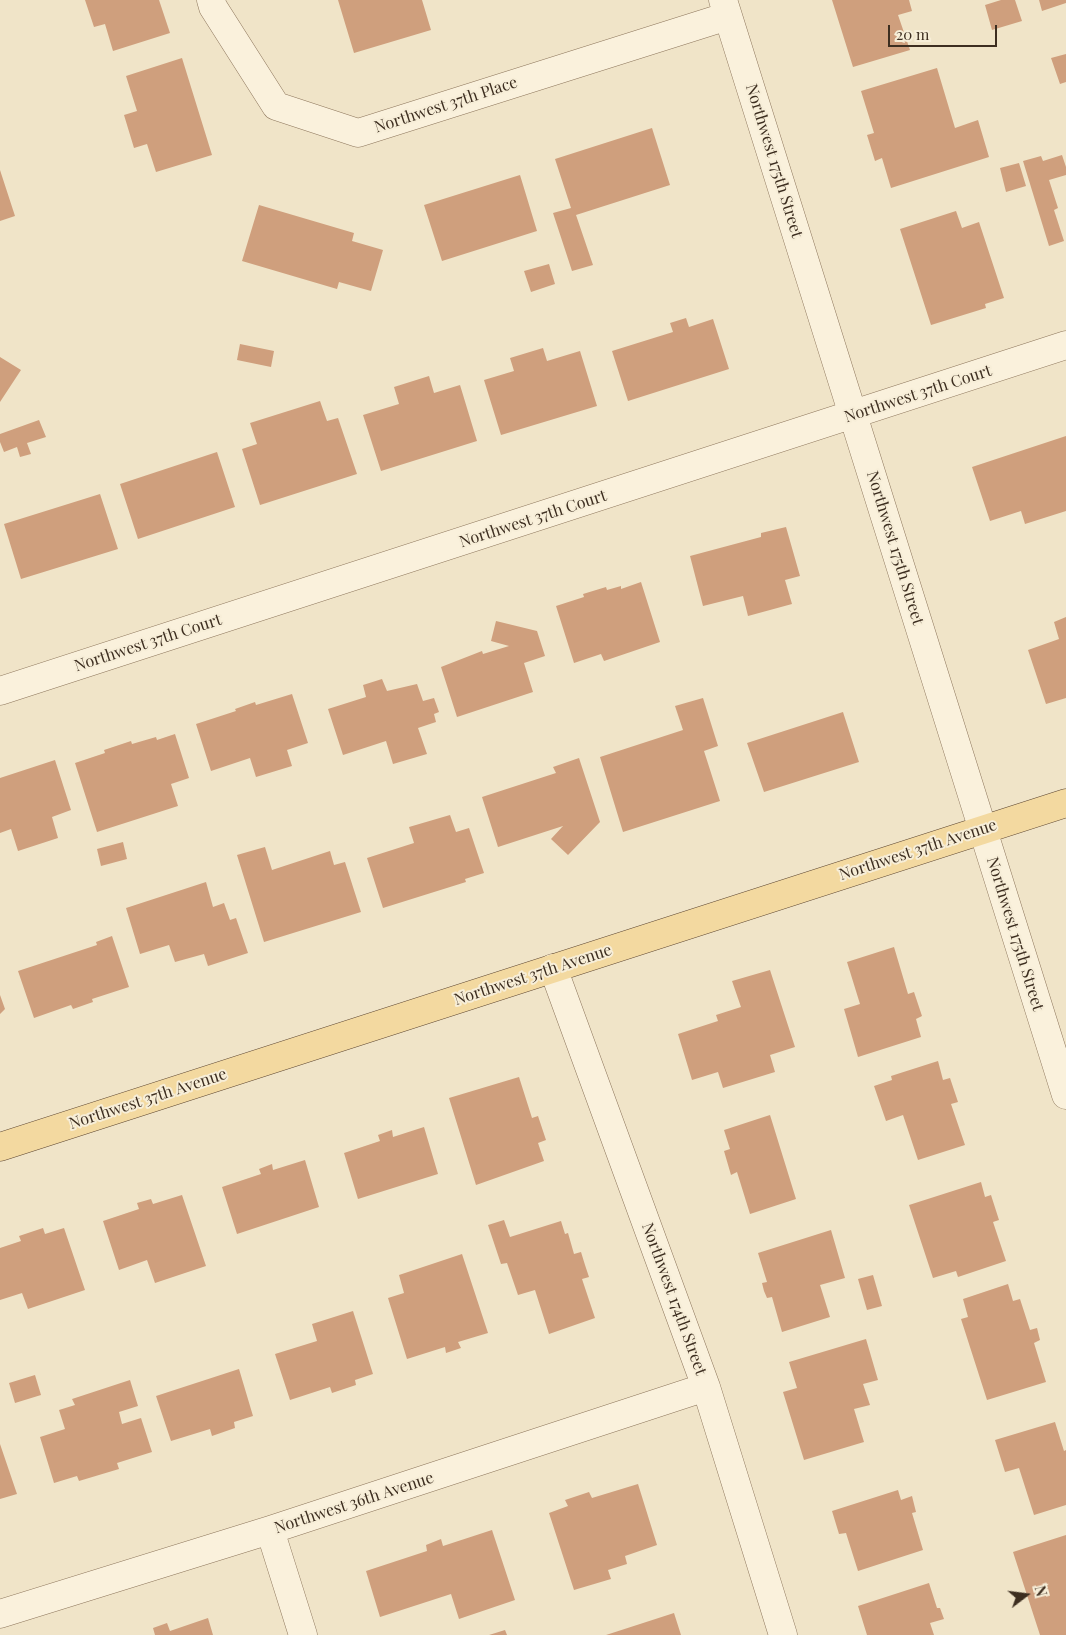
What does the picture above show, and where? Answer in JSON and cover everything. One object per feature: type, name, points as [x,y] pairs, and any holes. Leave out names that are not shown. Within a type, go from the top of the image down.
[{"type":"main road","name":"Northwest 37th Avenue","points":[[0,1147],[1066,803]]},
{"type":"street","name":"Northwest 37th Place","points":[[212,3],[276,106],[358,133],[726,8]]},
{"type":"street","name":"Northwest 175th Street","points":[[726,8],[1066,1095]]},
{"type":"street","name":"Northwest 37th Court","points":[[0,691],[1066,345]]},
{"type":"street","name":"Northwest 174th Street","points":[[554,968],[706,1387],[783,1635]]},
{"type":"street","name":"Northwest 36th Avenue","points":[[0,1614],[270,1530],[706,1387]]},
{"type":"street","points":[[270,1530],[303,1635]]},
{"type":"building","points":[[85,0],[159,0],[170,33],[113,51],[105,24],[94,27]]},
{"type":"building","points":[[338,0],[422,0],[431,30],[354,53]]},
{"type":"building","points":[[832,0],[909,0],[912,11],[898,15],[910,50],[853,67]]},
{"type":"building","points":[[1001,0],[1015,0],[1022,21],[992,30],[985,5]]},
{"type":"building","points":[[1039,0],[1066,0],[1066,3],[1042,11]]},
{"type":"building","points":[[1066,54],[1066,82],[1060,84],[1051,58]]},
{"type":"building","points":[[182,58],[212,155],[156,172],[147,144],[134,148],[124,115],[137,111],[126,76]]},
{"type":"building","points":[[937,68],[955,128],[978,120],[989,157],[891,188],[882,158],[875,161],[867,135],[874,133],[861,91]]},
{"type":"building","points":[[652,128],[670,185],[576,215],[593,265],[572,271],[553,213],[571,208],[555,159]]},
{"type":"building","points":[[1062,155],[1066,167],[1066,175],[1049,180],[1058,208],[1054,210],[1064,241],[1049,246],[1023,161],[1041,156],[1043,161]]},
{"type":"building","points":[[1019,163],[1026,186],[1006,192],[1000,168]]},
{"type":"building","points":[[0,170],[15,216],[0,221]]},
{"type":"building","points":[[520,175],[537,231],[442,261],[424,205]]},
{"type":"building","points":[[259,205],[354,233],[352,241],[383,250],[371,291],[339,282],[337,289],[242,261]]},
{"type":"building","points":[[956,211],[962,228],[979,222],[1004,298],[985,304],[986,308],[931,325],[900,229]]},
{"type":"building","points":[[549,264],[555,284],[531,292],[524,271]]},
{"type":"building","points":[[686,318],[689,327],[713,319],[729,369],[628,401],[612,351],[673,332],[670,323]]},
{"type":"building","points":[[240,344],[274,351],[271,367],[237,360]]},
{"type":"building","points":[[543,348],[547,361],[580,351],[597,406],[501,435],[484,380],[514,371],[510,358]]},
{"type":"building","points":[[0,357],[21,370],[0,402]]},
{"type":"building","points":[[429,376],[434,393],[460,385],[477,441],[381,471],[363,415],[399,404],[394,387]]},
{"type":"building","points":[[320,401],[327,421],[338,418],[357,474],[260,505],[242,449],[257,444],[250,423]]},
{"type":"building","points":[[39,420],[46,437],[27,443],[31,454],[20,457],[17,447],[4,452],[0,442],[0,434]]},
{"type":"building","points":[[1066,436],[1066,511],[1025,524],[1021,511],[990,521],[972,467]]},
{"type":"building","points":[[217,452],[235,507],[138,539],[120,484]]},
{"type":"building","points":[[100,494],[118,549],[21,579],[4,524]]},
{"type":"building","points":[[786,527],[800,576],[785,580],[792,604],[748,616],[743,596],[703,606],[690,556],[761,537],[761,533]]},
{"type":"building","points":[[641,582],[660,642],[604,661],[601,654],[574,663],[556,606],[584,597],[583,594],[606,587],[607,590],[621,586],[621,589]]},
{"type":"building","points":[[1066,617],[1066,698],[1046,704],[1028,650],[1059,639],[1054,622]]},
{"type":"building","points":[[496,621],[537,631],[545,656],[524,663],[533,692],[457,717],[441,667],[482,651],[483,654],[509,646],[491,641]]},
{"type":"building","points":[[382,679],[387,691],[417,684],[423,701],[434,698],[439,712],[434,714],[436,722],[418,728],[427,754],[393,764],[386,741],[343,755],[328,709],[366,697],[363,685]]},
{"type":"building","points":[[292,694],[308,743],[287,750],[292,766],[256,777],[250,758],[211,771],[196,724],[236,711],[235,709],[255,702],[256,705]]},
{"type":"building","points":[[703,698],[718,746],[704,751],[720,801],[623,832],[600,757],[683,730],[675,706]]},
{"type":"building","points":[[843,712],[859,762],[764,792],[747,743]]},
{"type":"building","points":[[175,734],[189,778],[171,784],[178,806],[97,832],[75,763],[105,753],[104,750],[131,741],[132,744],[156,737],[157,740]]},
{"type":"building","points":[[579,758],[600,822],[568,855],[551,839],[563,826],[498,847],[482,797],[556,773],[553,767]]},
{"type":"building","points":[[55,760],[71,810],[52,817],[58,838],[18,851],[11,829],[0,833],[0,778]]},
{"type":"building","points":[[450,815],[456,832],[469,828],[484,873],[465,879],[466,882],[383,908],[367,858],[414,843],[409,827]]},
{"type":"building","points":[[123,842],[127,859],[101,866],[97,849]]},
{"type":"building","points":[[265,847],[272,870],[330,851],[334,865],[345,862],[361,912],[264,942],[237,855]]},
{"type":"building","points":[[206,882],[213,907],[224,903],[230,920],[236,918],[248,953],[208,966],[204,954],[175,962],[169,945],[140,954],[126,908]]},
{"type":"building","points":[[112,936],[129,987],[92,999],[93,1002],[73,1009],[71,1005],[34,1018],[18,971],[97,945],[96,942]]},
{"type":"building","points":[[894,947],[908,994],[914,992],[922,1016],[916,1019],[921,1037],[858,1057],[844,1009],[860,1004],[847,962]]},
{"type":"building","points":[[770,970],[795,1047],[770,1055],[775,1072],[723,1088],[718,1072],[692,1080],[678,1034],[718,1021],[716,1015],[741,1007],[732,981]]},
{"type":"building","points":[[0,995],[5,1009],[0,1014]]},
{"type":"building","points":[[938,1061],[943,1080],[950,1078],[958,1102],[951,1104],[965,1145],[918,1160],[903,1115],[886,1121],[874,1086],[892,1080],[891,1076]]},
{"type":"building","points":[[519,1077],[532,1118],[538,1116],[546,1140],[538,1143],[544,1161],[476,1185],[449,1098]]},
{"type":"building","points":[[770,1115],[796,1199],[750,1214],[737,1172],[731,1175],[724,1151],[730,1149],[724,1130]]},
{"type":"building","points":[[424,1127],[438,1174],[358,1199],[344,1153],[380,1141],[378,1135],[392,1130],[393,1137]]},
{"type":"building","points":[[305,1160],[319,1207],[237,1234],[222,1187],[261,1174],[259,1169],[272,1164],[273,1170]]},
{"type":"building","points":[[981,1182],[985,1197],[991,1195],[999,1220],[993,1222],[1006,1261],[958,1277],[956,1271],[933,1278],[909,1205]]},
{"type":"building","points":[[182,1195],[206,1266],[155,1283],[147,1260],[119,1270],[103,1221],[139,1209],[137,1203],[151,1199],[153,1204]]},
{"type":"building","points":[[504,1220],[510,1237],[561,1221],[565,1234],[568,1233],[574,1254],[581,1252],[589,1277],[582,1279],[595,1318],[549,1334],[535,1290],[518,1295],[507,1263],[501,1264],[488,1225]]},
{"type":"building","points":[[43,1228],[45,1234],[64,1228],[85,1290],[28,1309],[22,1293],[0,1300],[0,1248],[21,1241],[19,1236]]},
{"type":"building","points":[[831,1230],[845,1278],[820,1285],[830,1317],[782,1332],[772,1297],[767,1298],[764,1291],[762,1283],[767,1282],[758,1253]]},
{"type":"building","points":[[462,1254],[488,1333],[458,1342],[461,1348],[446,1353],[445,1347],[407,1359],[388,1298],[404,1293],[399,1275]]},
{"type":"building","points":[[873,1275],[882,1306],[867,1310],[858,1279]]},
{"type":"building","points":[[1008,1284],[1013,1301],[1020,1299],[1030,1330],[1037,1328],[1040,1340],[1034,1343],[1046,1382],[987,1400],[961,1319],[968,1317],[963,1299]]},
{"type":"building","points":[[353,1311],[373,1374],[355,1380],[356,1385],[332,1393],[330,1387],[290,1400],[275,1354],[317,1341],[312,1324]]},
{"type":"building","points":[[866,1339],[878,1380],[863,1384],[870,1405],[854,1409],[864,1442],[804,1460],[783,1392],[797,1388],[789,1362]]},
{"type":"building","points":[[239,1369],[253,1416],[234,1422],[235,1428],[212,1436],[210,1429],[171,1441],[156,1396]]},
{"type":"building","points":[[35,1375],[41,1395],[15,1403],[9,1383]]},
{"type":"building","points":[[130,1380],[138,1406],[119,1412],[122,1424],[141,1418],[152,1452],[117,1463],[119,1469],[79,1481],[77,1476],[54,1483],[40,1437],[65,1429],[59,1410],[75,1405],[72,1399]]},
{"type":"building","points":[[1055,1422],[1064,1451],[1066,1450],[1066,1505],[1034,1515],[1019,1468],[1005,1472],[995,1440]]},
{"type":"building","points":[[0,1444],[17,1494],[0,1499]]},
{"type":"building","points":[[638,1484],[657,1545],[625,1556],[627,1564],[608,1570],[611,1579],[574,1590],[549,1513],[568,1506],[565,1500],[589,1492],[592,1498]]},
{"type":"building","points":[[898,1490],[901,1500],[912,1496],[916,1512],[912,1513],[923,1550],[858,1571],[846,1533],[839,1534],[832,1511]]},
{"type":"building","points":[[492,1530],[515,1600],[459,1619],[451,1594],[380,1617],[366,1571],[427,1551],[426,1545],[441,1539],[443,1546]]},
{"type":"building","points":[[1066,1535],[1066,1635],[1040,1635],[1013,1552]]},
{"type":"building","points":[[929,1583],[937,1608],[940,1608],[944,1619],[930,1623],[934,1635],[867,1635],[858,1606]]},
{"type":"building","points":[[674,1613],[681,1635],[606,1635]]},
{"type":"building","points":[[208,1618],[213,1635],[155,1635],[153,1628],[167,1623],[170,1631]]},
{"type":"building","points":[[505,1630],[507,1635],[489,1635]]}]
